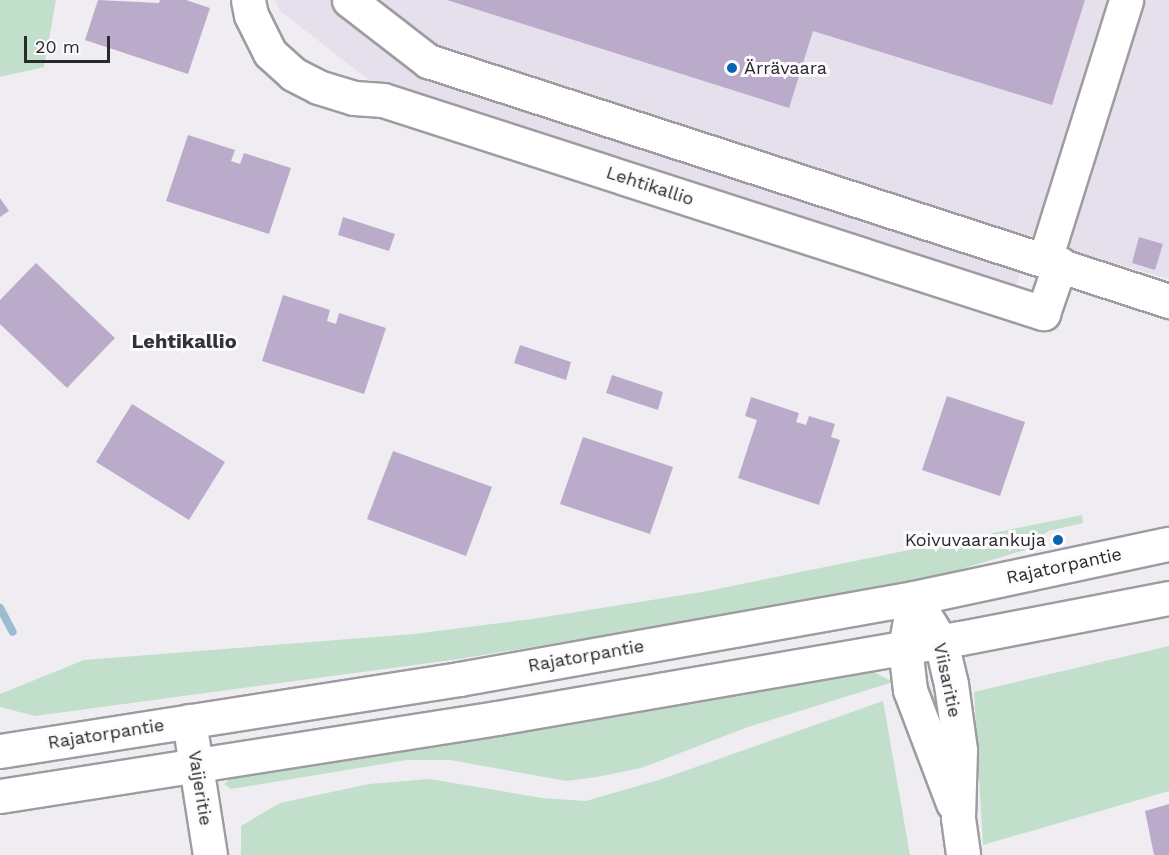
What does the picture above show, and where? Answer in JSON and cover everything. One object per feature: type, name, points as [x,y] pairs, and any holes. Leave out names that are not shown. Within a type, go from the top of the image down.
[{"type":"main road","name":"Lehtikallio","points":[[248,0],[251,15],[270,53],[293,74],[318,87],[354,98],[383,100],[1043,313],[1053,261]]},
{"type":"main road","points":[[349,0],[428,61],[1053,261],[1169,301]]},
{"type":"main road","points":[[1053,261],[1126,0]]},
{"type":"main road","name":"Rajatorpantie","points":[[0,751],[459,679],[914,598],[1169,544]]},
{"type":"main road","name":"Viisaritie","points":[[914,598],[941,642],[960,750],[958,818],[963,855]]},
{"type":"main road","name":"Viisaritie","points":[[914,598],[905,647],[910,690],[958,818]]},
{"type":"main road","points":[[0,796],[197,763],[497,718],[941,642],[1169,598]]},
{"type":"main road","name":"Vaijeritie","points":[[189,721],[210,855]]},
{"type":"shaded area","points":[[275,0],[1169,0],[1169,279],[1032,240],[1015,288],[374,84],[280,11]]},
{"type":"green space","points":[[0,0],[56,0],[44,67],[0,77]]},
{"type":"green space","points":[[1082,515],[1083,523],[1048,531],[1025,550],[938,576],[739,613],[459,659],[35,716],[0,707],[0,694],[84,660],[414,634],[532,619],[702,592]]},
{"type":"green space","points":[[1169,646],[1169,791],[983,845],[974,692]]},
{"type":"green space","points":[[856,669],[872,671],[893,682],[748,727],[641,768],[597,777],[566,781],[450,760],[407,760],[231,789],[224,784],[238,772]]},
{"type":"green space","points":[[883,701],[910,855],[241,855],[241,826],[280,803],[369,784],[429,779],[542,798],[586,801],[662,779]]},
{"type":"building","points":[[98,0],[159,3],[160,0],[186,0],[210,8],[188,74],[85,40]]},
{"type":"building","name":"Ärrävaara","points":[[447,0],[1085,0],[1052,105],[813,31],[789,108]]},
{"type":"building","points":[[188,135],[235,150],[231,161],[240,164],[244,153],[291,168],[269,234],[166,201]]},
{"type":"building","points":[[0,198],[9,211],[0,217]]},
{"type":"building","points":[[343,217],[395,234],[389,251],[338,235]]},
{"type":"building","points":[[1139,237],[1163,244],[1155,270],[1132,263]]},
{"type":"building","points":[[36,263],[115,338],[67,388],[0,324],[0,300]]},
{"type":"building","points":[[283,295],[330,310],[327,321],[336,324],[339,313],[386,328],[364,394],[262,361]]},
{"type":"building","points":[[520,345],[571,362],[566,380],[514,363]]},
{"type":"building","points":[[612,375],[663,392],[658,410],[606,393]]},
{"type":"building","points":[[947,396],[1025,422],[1000,496],[922,470]]},
{"type":"building","points":[[751,397],[799,413],[796,422],[806,425],[809,416],[835,424],[831,437],[840,440],[819,505],[738,478],[757,420],[745,416]]},
{"type":"building","points":[[132,404],[225,462],[189,520],[96,462]]},
{"type":"building","points":[[583,437],[673,467],[650,534],[560,504]]},
{"type":"building","points":[[393,451],[492,487],[466,556],[367,519]]},
{"type":"building","points":[[1169,804],[1169,855],[1154,855],[1145,811]]},
{"type":"waterway","points":[[0,608],[13,632]]},
{"type":"place","name":"Ärrävaara","points":[[732,68]]},
{"type":"place","name":"Koivuvaarankuja","points":[[1058,540]]},
{"type":"district","name":"Lehtikallio","points":[[184,341]]}]
